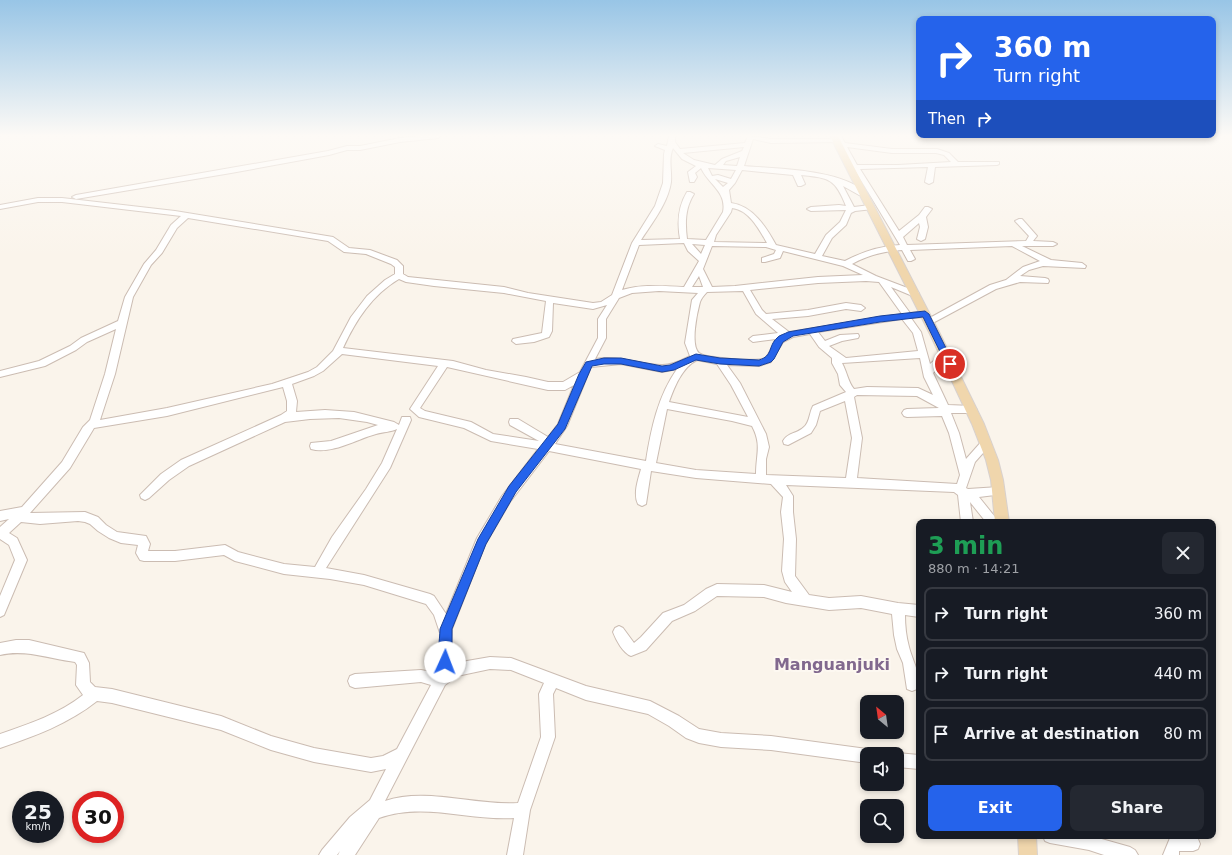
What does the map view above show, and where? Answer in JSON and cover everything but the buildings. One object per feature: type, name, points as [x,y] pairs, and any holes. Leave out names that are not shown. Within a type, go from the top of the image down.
[{"type":"main road","points":[[854,176],[892,252],[915,294],[917,316],[946,356],[972,410],[992,460],[999,491],[1002,519]]},
{"type":"main road","points":[[1027,839],[1028,855]]},
{"type":"street","points":[[62,200],[203,176]]},
{"type":"street","points":[[346,855],[375,808],[440,680],[445,662],[444,650],[446,644],[446,629],[460,590],[481,542],[506,499],[562,426],[583,374],[603,334],[602,319],[622,281],[636,242],[653,218],[665,190],[667,176]]},
{"type":"street","points":[[692,180],[693,176]]},
{"type":"street","points":[[688,290],[691,280],[699,269],[709,244],[727,212],[725,193],[726,188],[737,176]]},
{"type":"street","points":[[797,176],[801,184]]},
{"type":"street","points":[[822,176],[862,193]]},
{"type":"street","points":[[860,176],[911,259]]},
{"type":"street","points":[[929,182],[930,176]]},
{"type":"street","points":[[710,178],[718,177],[733,182]]},
{"type":"street","points":[[710,178],[725,193]]},
{"type":"street","points":[[836,181],[844,192],[852,208]]},
{"type":"street","points":[[690,194],[685,206],[681,224],[685,241],[703,260]]},
{"type":"street","points":[[0,207],[38,200],[62,200],[186,215],[330,239],[347,250],[367,252],[394,262],[399,266],[399,275]]},
{"type":"street","points":[[727,205],[741,206],[750,212],[776,248],[777,256],[765,260]]},
{"type":"street","points":[[811,209],[870,207]]},
{"type":"street","points":[[817,257],[829,237],[843,223],[847,214],[852,208]]},
{"type":"street","points":[[899,237],[928,210]]},
{"type":"street","points":[[0,611],[21,560],[13,542],[1,533],[22,514],[66,465],[87,430],[94,422],[101,405],[129,297],[140,275],[174,227],[186,215]]},
{"type":"street","points":[[921,239],[924,227],[922,217]]},
{"type":"street","points":[[1020,221],[1033,236],[1030,242],[1026,243]]},
{"type":"street","points":[[892,227],[906,229]]},
{"type":"street","points":[[636,242],[685,241],[709,244],[758,244],[846,264],[915,294]]},
{"type":"street","points":[[846,264],[864,254],[891,248],[969,244],[1053,244]]},
{"type":"street","points":[[1011,244],[1028,250],[1048,262],[1082,266]]},
{"type":"street","points":[[1008,282],[1021,271],[1048,262]]},
{"type":"street","points":[[699,269],[707,289]]},
{"type":"street","points":[[399,275],[406,279],[504,290],[523,295],[593,306],[600,305],[613,299],[621,293],[632,290],[677,287],[691,280]]},
{"type":"street","points":[[92,425],[118,422],[221,400],[300,379],[316,372],[337,352],[348,329],[380,287],[399,275]]},
{"type":"street","points":[[667,288],[688,290],[745,288],[818,280],[878,279]]},
{"type":"street","points":[[878,279],[895,300],[906,306],[917,316],[917,332],[929,376],[954,433],[965,475]]},
{"type":"street","points":[[753,339],[813,331],[880,319],[917,316],[956,308],[980,293],[1008,282],[1020,279],[1045,281]]},
{"type":"street","points":[[745,288],[759,312],[775,327],[787,335]]},
{"type":"street","points":[[699,357],[694,354],[690,344],[697,298],[707,289]]},
{"type":"street","points":[[688,290],[697,298]]},
{"type":"street","points":[[516,340],[534,339],[546,335],[549,321],[548,304],[551,299]]},
{"type":"street","points":[[880,319],[893,308],[895,300]]},
{"type":"street","points":[[764,317],[808,313],[846,306],[861,308]]},
{"type":"street","points":[[0,374],[42,364],[73,348],[84,340],[122,323]]},
{"type":"street","points":[[813,331],[836,357],[844,361],[851,362],[923,354]]},
{"type":"street","points":[[589,364],[604,361],[621,361],[662,369],[671,368],[693,358],[699,357],[720,361],[759,363],[768,360],[780,340],[787,335]]},
{"type":"street","points":[[824,345],[840,338],[855,336]]},
{"type":"street","points":[[337,352],[348,351],[445,363],[548,386],[565,386],[583,374]]},
{"type":"street","points":[[910,392],[926,386],[929,376],[946,356]]},
{"type":"street","points":[[836,357],[837,363],[843,374],[845,385],[851,394],[850,407],[857,438],[851,482]]},
{"type":"street","points":[[720,361],[738,388],[763,440],[761,479]]},
{"type":"street","points":[[642,501],[642,487],[658,420],[671,384],[686,362]]},
{"type":"street","points":[[315,446],[331,445],[369,432],[392,427],[406,420],[416,410],[415,409],[418,404],[445,363]]},
{"type":"street","points":[[284,418],[291,413],[293,406],[286,382]]},
{"type":"street","points":[[788,441],[793,436],[808,429],[814,420],[816,409],[851,394],[867,390],[924,394],[944,409]]},
{"type":"street","points":[[664,405],[732,417],[755,423]]},
{"type":"street","points":[[907,413],[944,409],[972,410]]},
{"type":"street","points":[[416,410],[422,414],[471,426],[491,437],[547,445],[648,466],[711,476],[951,487],[963,491],[973,498],[990,519]]},
{"type":"street","points":[[145,495],[185,463],[284,418],[301,414],[348,416],[377,420],[392,427]]},
{"type":"street","points":[[318,572],[336,541],[367,497],[386,465],[406,420]]},
{"type":"street","points":[[514,422],[547,445]]},
{"type":"street","points":[[967,519],[963,491],[965,475],[972,460],[986,444]]},
{"type":"street","points":[[774,480],[782,487],[788,496],[787,512],[790,539],[789,578],[805,600]]},
{"type":"street","points":[[963,491],[999,491]]},
{"type":"street","points":[[0,516],[22,514],[40,519],[78,516],[90,518],[102,528],[114,535],[142,540],[144,544],[142,553],[144,556],[175,556],[224,550],[235,556],[284,568],[364,580],[430,600],[438,612],[446,633]]},
{"type":"street","points":[[619,632],[630,650],[635,649],[644,643],[666,618],[690,608],[718,590],[764,591],[805,600],[834,604],[866,603],[898,610],[916,611]]},
{"type":"street","points":[[898,610],[900,635],[903,648],[909,662],[912,684]]},
{"type":"street","points":[[0,649],[13,645],[24,645],[58,654],[79,657],[83,663],[83,685],[90,692],[222,723],[243,730],[272,743],[308,754],[371,765],[384,762],[403,753]]},
{"type":"street","points":[[355,681],[421,676],[440,680],[467,667],[504,663],[586,693],[650,708],[674,721],[691,733],[699,736],[771,743],[860,755]]},
{"type":"street","points":[[515,855],[523,810],[548,736],[546,694],[550,684],[555,681]]},
{"type":"street","points":[[0,741],[61,718],[72,712],[95,694]]},
{"type":"street","points":[[904,761],[916,762]]},
{"type":"street","points":[[327,855],[355,822],[375,808],[404,804],[467,807],[496,811],[523,810]]},
{"type":"street","points":[[1067,839],[1089,843],[1130,855]]},
{"type":"street","points":[[1171,855],[1175,843],[1193,844]]},
{"type":"district","name":"Manguanjuki","points":[[832,664]]},
{"type":"route","points":[[445,662],[444,650],[446,644],[446,629],[460,590],[481,542],[506,499],[545,447],[553,440],[562,426],[583,374],[589,364],[604,361],[621,361],[666,369],[682,364],[696,357],[730,362],[759,363],[768,360],[771,357],[776,344],[782,337],[791,334],[880,319],[925,314],[950,364]]}]
